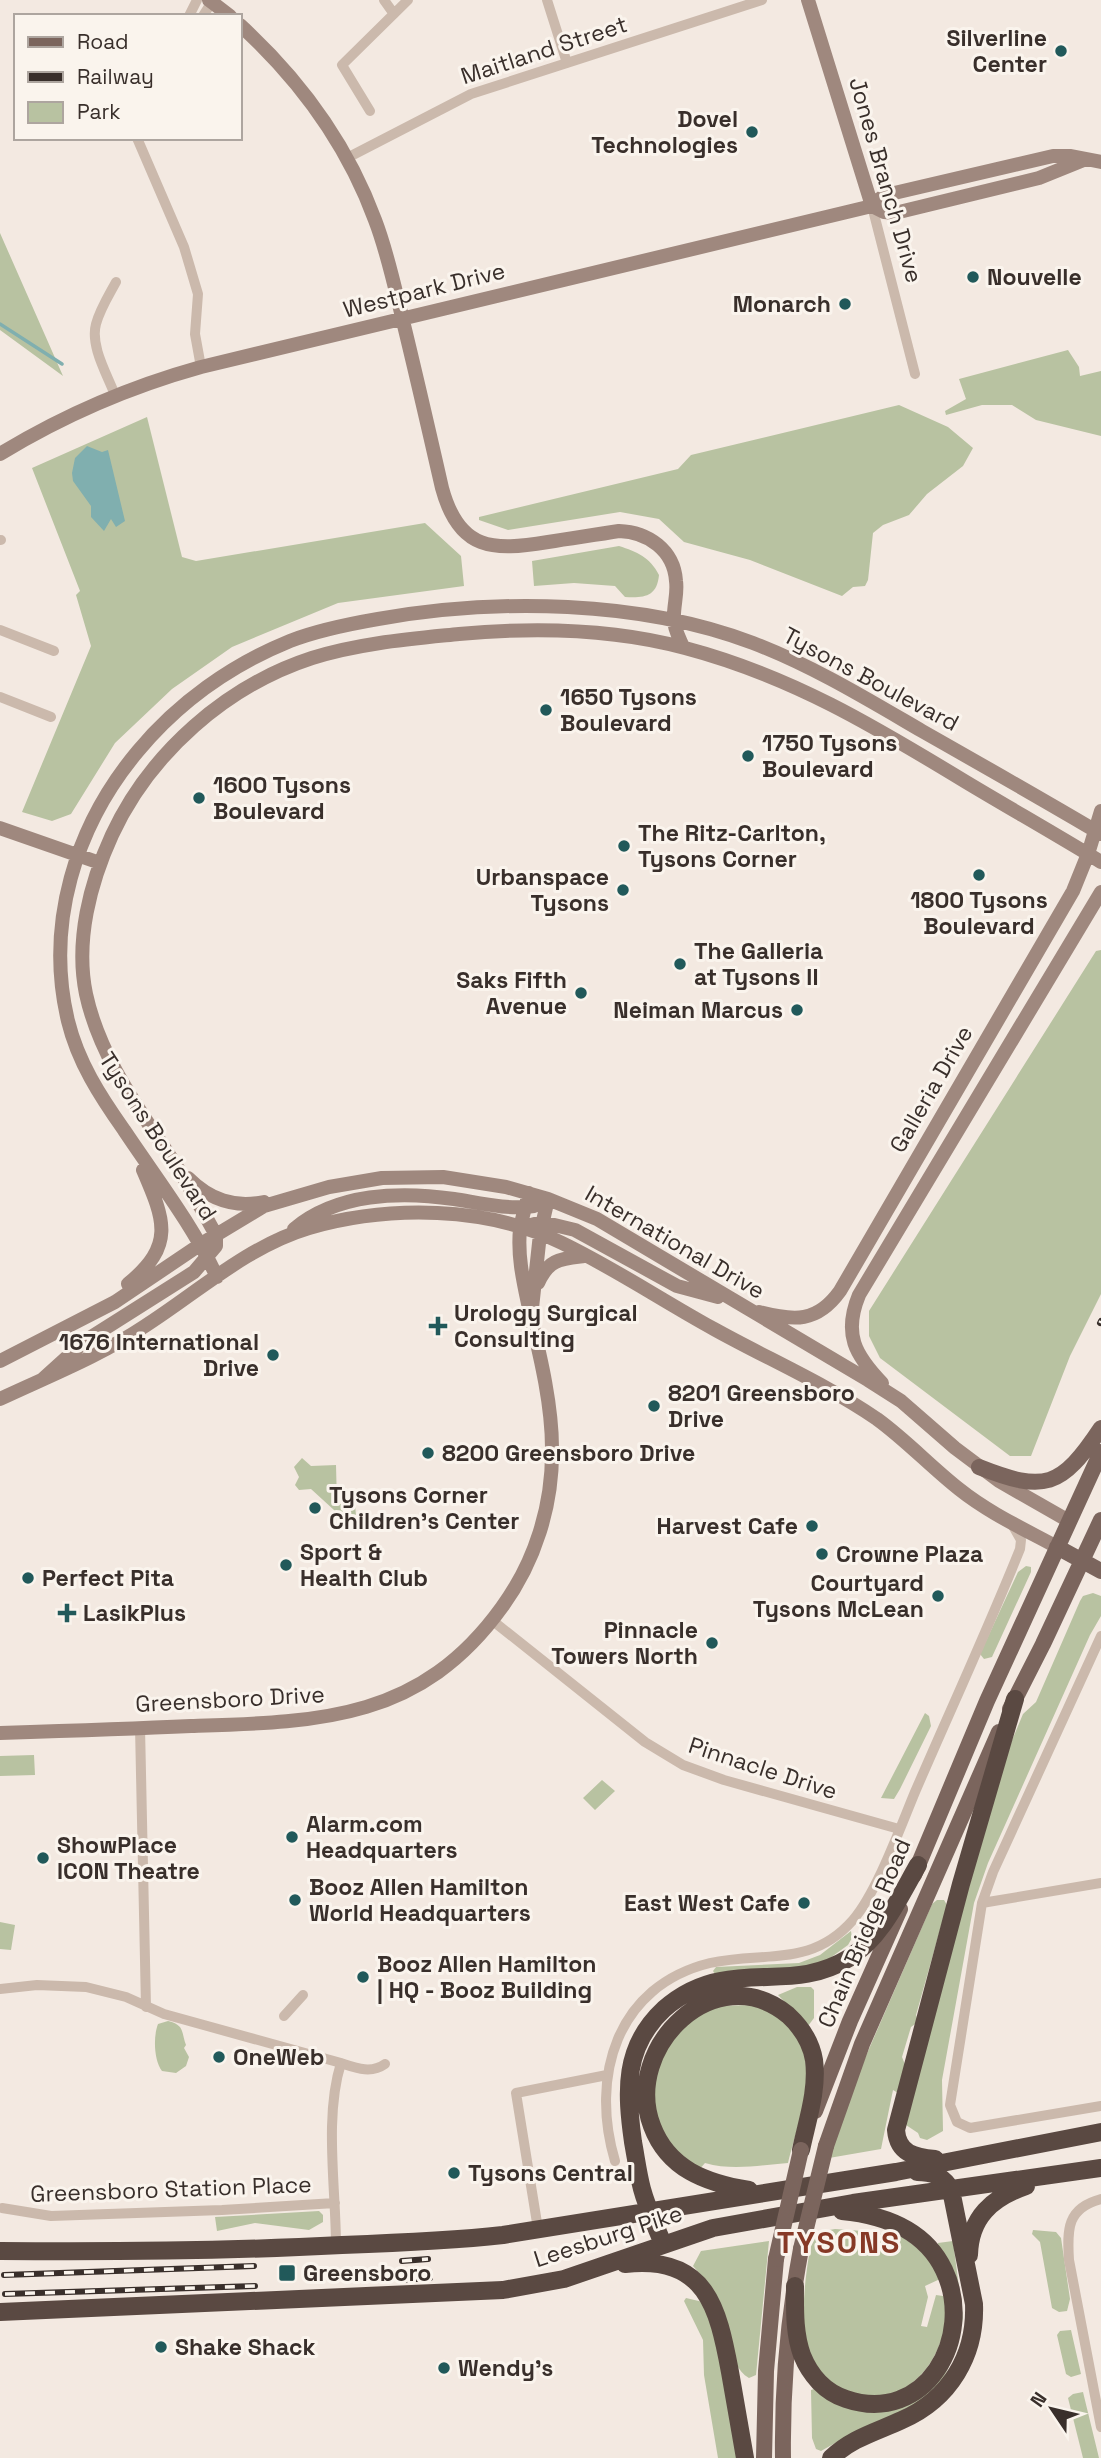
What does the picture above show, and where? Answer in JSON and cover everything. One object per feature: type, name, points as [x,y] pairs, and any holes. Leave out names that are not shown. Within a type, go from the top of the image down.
[{"type":"highway","points":[[953,2161],[919,2157],[906,2152],[897,2139],[896,2130],[961,1884],[1015,1699]]},
{"type":"highway","points":[[663,2244],[642,2189],[627,2093],[634,2055],[648,2028],[671,2003],[701,1986],[732,1979],[811,1975],[848,1958],[867,1944],[876,1933],[918,1866]]},
{"type":"highway","points":[[770,2192],[733,2187],[701,2178],[674,2161],[663,2149],[649,2119],[646,2087],[653,2056],[671,2028],[682,2017],[701,2006],[726,1998],[755,1999],[782,2011],[794,2020],[811,2046],[815,2074],[801,2150]]},
{"type":"highway","name":"Leesburg Pike","points":[[0,2251],[126,2252],[461,2240],[896,2172],[1097,2130]]},
{"type":"highway","name":"Leesburg Pike","points":[[0,2312],[466,2293],[530,2286],[597,2268],[713,2228],[818,2209],[1101,2168]]},
{"type":"highway","points":[[831,2458],[854,2440],[905,2419],[942,2393],[962,2366],[973,2337],[974,2304],[970,2276],[951,2190],[942,2178],[931,2173],[896,2172]]},
{"type":"highway","points":[[970,2276],[970,2239],[977,2219],[984,2210],[1004,2195],[1062,2174]]},
{"type":"highway","points":[[795,2286],[796,2331],[802,2355],[817,2380],[839,2397],[865,2404],[891,2403],[903,2399],[924,2384],[943,2359],[953,2330],[953,2296],[943,2266],[934,2252],[910,2231],[887,2220],[854,2212],[818,2209]]},
{"type":"highway","points":[[597,2268],[647,2262],[661,2264],[686,2275],[706,2294],[718,2315],[723,2336],[745,2458]]},
{"type":"main road","points":[[979,1467],[1013,1480],[1031,1483],[1047,1481],[1066,1473],[1101,1429]]},
{"type":"main road","name":"Chain Bridge Road","points":[[764,2458],[766,2371],[776,2259],[801,2150],[846,2031],[987,1701],[1101,1452]]},
{"type":"main road","name":"International Drive","points":[[1069,1521],[1099,1531]]},
{"type":"main road","name":"Chain Bridge Road","points":[[783,2458],[785,2372],[795,2286],[825,2146],[862,2044],[1015,1699],[1099,1531]]},
{"type":"main road","points":[[1058,1547],[1101,1572]]},
{"type":"street","points":[[191,14],[208,0],[227,14]]},
{"type":"street","points":[[384,0],[394,14]]},
{"type":"street","points":[[369,111],[342,65],[408,0]]},
{"type":"street","points":[[547,0],[566,63]]},
{"type":"street","name":"Maitland Street","points":[[347,158],[461,98],[762,0]]},
{"type":"street","name":"Jones Branch Drive","points":[[808,0],[872,206],[915,374]]},
{"type":"street","points":[[242,27],[305,94],[347,158],[375,218],[387,251],[442,488],[455,519],[472,537],[494,547],[506,548],[619,531],[643,535],[662,548],[674,568],[677,585],[674,622],[683,647]]},
{"type":"street","points":[[138,140],[184,247],[195,282],[199,304],[195,334],[201,367]]},
{"type":"street","name":"Westpark Drive","points":[[0,454],[62,418],[115,395],[201,367],[872,206],[884,212],[895,213],[1039,178],[1086,159],[1101,162]]},
{"type":"street","points":[[115,395],[99,353],[95,330],[116,282]]},
{"type":"street","name":"Tysons Boulevard","points":[[217,1277],[201,1244],[91,1083],[66,1016],[60,940],[65,894],[76,855],[115,782],[131,759],[170,715],[245,663],[294,639],[356,623],[429,611],[535,606],[605,610],[674,622],[717,631],[792,659],[1098,832]]},
{"type":"street","points":[[652,640],[674,622]]},
{"type":"street","points":[[0,629],[54,651]]},
{"type":"street","name":"Tysons Boulevard","points":[[216,1235],[106,1054],[86,994],[83,953],[88,904],[100,863],[123,812],[145,779],[169,749],[198,723],[227,701],[269,676],[310,659],[360,646],[495,631],[539,629],[598,632],[652,640],[768,674],[820,698],[902,743],[1101,862]]},
{"type":"street","points":[[0,697],[51,717]]},
{"type":"street","name":"Galleria Drive","points":[[744,1308],[793,1318],[819,1312],[830,1305],[1073,891],[1098,832],[1101,811]]},
{"type":"street","points":[[0,828],[100,863]]},
{"type":"street","name":"Galleria Drive","points":[[901,1401],[863,1363],[857,1353],[852,1333],[853,1309],[874,1269],[1101,892]]},
{"type":"street","points":[[82,1320],[149,1265],[160,1240],[162,1224],[155,1198],[128,1137]]},
{"type":"street","points":[[172,1160],[198,1188],[225,1202],[243,1205],[279,1200]]},
{"type":"street","name":"International Drive","points":[[0,1361],[115,1302],[201,1244],[264,1206],[279,1200],[328,1187],[382,1178],[411,1176],[473,1181],[527,1200],[548,1199],[597,1219],[901,1401],[979,1467],[1069,1521]]},
{"type":"street","points":[[284,1237],[302,1222],[330,1206],[381,1196],[428,1195],[500,1206],[527,1200]]},
{"type":"street","name":"Greensboro Drive","points":[[531,1318],[541,1228],[548,1199]]},
{"type":"street","name":"Greensboro Drive","points":[[0,1733],[315,1720],[368,1708],[394,1698],[436,1673],[475,1640],[510,1597],[531,1558],[545,1513],[550,1482],[550,1420],[523,1287],[520,1228],[527,1200]]},
{"type":"street","points":[[0,1399],[119,1342],[251,1254],[284,1237],[343,1220],[408,1213],[467,1216],[520,1228],[575,1230],[677,1286],[730,1299]]},
{"type":"street","points":[[541,1228],[584,1255],[853,1404],[896,1434],[962,1491],[1058,1547]]},
{"type":"street","points":[[43,1379],[85,1341],[194,1272],[216,1246],[216,1235]]},
{"type":"street","points":[[534,1290],[550,1264],[584,1255]]},
{"type":"street","points":[[615,2161],[607,2137],[607,2075],[613,2048],[621,2031],[641,2003],[659,1987],[686,1972],[711,1963],[800,1954],[816,1948],[841,1932],[864,1905],[1020,1549],[1019,1532],[1009,1520]]},
{"type":"street","name":"Pinnacle Drive","points":[[493,1621],[645,1742],[683,1765],[724,1780],[899,1829]]},
{"type":"street","points":[[1101,1636],[993,1872],[982,1903],[950,2105],[952,2115],[962,2127],[970,2128],[1101,2106]]},
{"type":"street","points":[[140,1727],[146,2007]]},
{"type":"street","points":[[982,1903],[1101,1883]]},
{"type":"street","points":[[0,1989],[37,1985],[86,1987],[126,1997],[164,2014],[367,2070],[378,2069],[385,2064]]},
{"type":"street","points":[[284,2016],[303,1995]]},
{"type":"street","name":"Greensboro Station Place","points":[[2,2208],[51,2216],[335,2203],[334,2085],[341,2063]]},
{"type":"street","points":[[538,2229],[516,2093],[607,2075]]},
{"type":"street","points":[[1101,2199],[1075,2213],[1068,2238],[1069,2260],[1101,2427]]},
{"type":"street","points":[[335,2203],[336,2246]]},
{"type":"green space","points":[[0,233],[63,376],[0,330]]},
{"type":"green space","points":[[1068,350],[1079,367],[1080,376],[1101,371],[1101,436],[1036,420],[1012,405],[982,405],[946,415],[945,411],[966,399],[959,379]]},
{"type":"green space","points":[[899,405],[948,427],[973,448],[963,466],[927,494],[909,515],[883,525],[873,533],[868,580],[865,586],[853,587],[842,596],[750,560],[684,542],[659,519],[620,512],[508,530],[479,520],[479,517],[678,469],[691,455]]},
{"type":"green space","points":[[147,417],[182,557],[196,561],[425,523],[461,556],[464,586],[338,603],[232,647],[172,689],[115,743],[71,814],[52,821],[22,812],[91,646],[76,595],[80,591],[32,468]]},
{"type":"green space","points":[[619,546],[642,556],[659,575],[656,588],[648,595],[625,597],[615,586],[574,583],[534,586],[532,561]]},
{"type":"green space","points":[[1101,950],[1101,1294],[1070,1356],[1031,1456],[1010,1456],[880,1358],[869,1336],[869,1311],[1096,951]]},
{"type":"green space","points":[[302,1458],[311,1466],[336,1465],[337,1504],[355,1504],[356,1516],[335,1517],[334,1510],[311,1489],[299,1490],[295,1485],[299,1477],[294,1467]]},
{"type":"green space","points":[[1026,1566],[1031,1567],[1031,1572],[992,1657],[984,1659],[980,1654],[1018,1572]]},
{"type":"green space","points":[[1093,1593],[1101,1596],[1101,1616],[988,1863],[974,1903],[942,2080],[943,2131],[927,2140],[920,2138],[918,2133],[906,2125],[907,2113],[1002,1764],[1023,1714],[1036,1702],[1080,1601],[1083,1596]]},
{"type":"green space","points":[[925,1713],[929,1716],[931,1726],[900,1789],[894,1799],[881,1798]]},
{"type":"green space","points":[[34,1755],[35,1775],[0,1776],[0,1756]]},
{"type":"green space","points":[[602,1780],[615,1791],[595,1810],[583,1798]]},
{"type":"green space","points":[[937,1900],[944,1900],[947,1905],[916,2015],[918,2022],[911,2027],[902,2057],[906,2067],[898,2093],[893,2090],[881,2149],[829,2158],[859,2072],[932,1904]]},
{"type":"green space","points":[[0,1922],[15,1925],[11,1950],[0,1949]]},
{"type":"green space","points":[[851,1931],[852,1938],[848,1945],[819,1966],[716,1976],[713,1971],[716,1967],[799,1963],[820,1955]]},
{"type":"green space","points":[[797,1987],[811,1987],[814,1990],[814,2018],[808,2026],[778,1995]]},
{"type":"green space","points":[[756,2005],[784,2022],[797,2036],[804,2052],[806,2089],[788,2163],[736,2167],[705,2163],[698,2171],[672,2151],[653,2108],[658,2059],[666,2040],[711,2006]]},
{"type":"green space","points":[[168,2021],[182,2030],[186,2045],[184,2048],[189,2057],[186,2066],[176,2073],[162,2071],[156,2055],[155,2035],[158,2024]]},
{"type":"green space","points":[[319,2211],[323,2215],[323,2222],[309,2230],[255,2223],[217,2231],[215,2217]]},
{"type":"green space","points":[[835,2229],[877,2232],[891,2239],[897,2233],[928,2256],[940,2279],[925,2286],[928,2297],[921,2326],[927,2327],[936,2295],[943,2296],[947,2314],[940,2344],[921,2375],[894,2393],[860,2395],[841,2389],[829,2382],[813,2364],[805,2334],[804,2299],[813,2233]]},
{"type":"green space","points":[[1033,2230],[1056,2232],[1061,2238],[1070,2299],[1067,2311],[1059,2312],[1052,2308],[1040,2242],[1032,2234]]},
{"type":"green space","points":[[769,2241],[756,2375],[749,2378],[735,2362],[711,2288],[693,2266],[701,2251]]},
{"type":"green space","points":[[953,2241],[963,2318],[956,2351],[939,2388],[915,2409],[862,2428],[821,2451],[816,2449],[812,2438],[811,2390],[889,2410],[952,2350],[938,2243]]},
{"type":"green space","points":[[686,2298],[703,2302],[715,2330],[737,2458],[718,2458],[704,2375],[703,2340],[684,2301]]},
{"type":"green space","points":[[1071,2330],[1081,2374],[1071,2377],[1066,2374],[1057,2335],[1060,2331]]},
{"type":"green space","points":[[1083,2392],[1099,2458],[1083,2458],[1068,2398]]},
{"type":"water","points":[[87,446],[102,452],[108,450],[125,521],[116,527],[111,519],[104,531],[91,517],[91,506],[73,481],[75,458]]},
{"type":"waterway","points":[[0,324],[62,364]]},
{"type":"railway","points":[[402,2261],[428,2259]]},
{"type":"railway","points":[[4,2275],[254,2266]]},
{"type":"railway","points":[[402,2280],[430,2278]]},
{"type":"railway","points":[[5,2294],[255,2286]]},
{"type":"place","name":"Silverline Center","points":[[1061,51]]},
{"type":"place","name":"Dovel Technologies","points":[[752,132]]},
{"type":"place","name":"Nouvelle","points":[[973,277]]},
{"type":"place","name":"Monarch","points":[[845,304]]},
{"type":"place","name":"1650 Tysons Boulevard","points":[[546,710]]},
{"type":"place","name":"1750 Tysons Boulevard","points":[[748,756]]},
{"type":"place","name":"1600 Tysons Boulevard","points":[[199,798]]},
{"type":"place","name":"The Ritz-Carlton, Tysons Corner","points":[[624,846]]},
{"type":"place","name":"1800 Tysons Boulevard","points":[[979,875]]},
{"type":"place","name":"Urbanspace Tysons","points":[[623,890]]},
{"type":"place","name":"The Galleria at Tysons II","points":[[680,964]]},
{"type":"place","name":"Saks Fifth Avenue","points":[[581,993]]},
{"type":"place","name":"Neiman Marcus","points":[[797,1010]]},
{"type":"place","name":"Urology Surgical Consulting","points":[[438,1326]]},
{"type":"place","name":"1676 International Drive","points":[[273,1355]]},
{"type":"place","name":"8201 Greensboro Drive","points":[[654,1406]]},
{"type":"place","name":"8200 Greensboro Drive","points":[[428,1453]]},
{"type":"place","name":"Tysons Corner Children's Center","points":[[315,1508]]},
{"type":"place","name":"Harvest Cafe","points":[[812,1526]]},
{"type":"place","name":"Crowne Plaza","points":[[822,1554]]},
{"type":"place","name":"Sport & Health Club","points":[[286,1565]]},
{"type":"place","name":"Perfect Pita","points":[[28,1578]]},
{"type":"place","name":"Courtyard Tysons McLean","points":[[938,1596]]},
{"type":"place","name":"LasikPlus","points":[[67,1613]]},
{"type":"place","name":"Pinnacle Towers North","points":[[712,1643]]},
{"type":"place","name":"Alarm.com Headquarters","points":[[292,1837]]},
{"type":"place","name":"ShowPlace ICON Theatre","points":[[43,1858]]},
{"type":"place","name":"Booz Allen Hamilton World Headquarters","points":[[295,1900]]},
{"type":"place","name":"East West Cafe","points":[[804,1903]]},
{"type":"place","name":"Booz Allen Hamilton | HQ - Booz Building","points":[[363,1977]]},
{"type":"place","name":"OneWeb","points":[[219,2057]]},
{"type":"place","name":"Tysons Central","points":[[454,2173]]},
{"type":"place","name":"Greensboro","points":[[287,2273]]},
{"type":"place","name":"Shake Shack","points":[[161,2347]]},
{"type":"place","name":"Wendy's","points":[[444,2368]]},
{"type":"district","name":"TYSONS","points":[[839,2243]]}]
